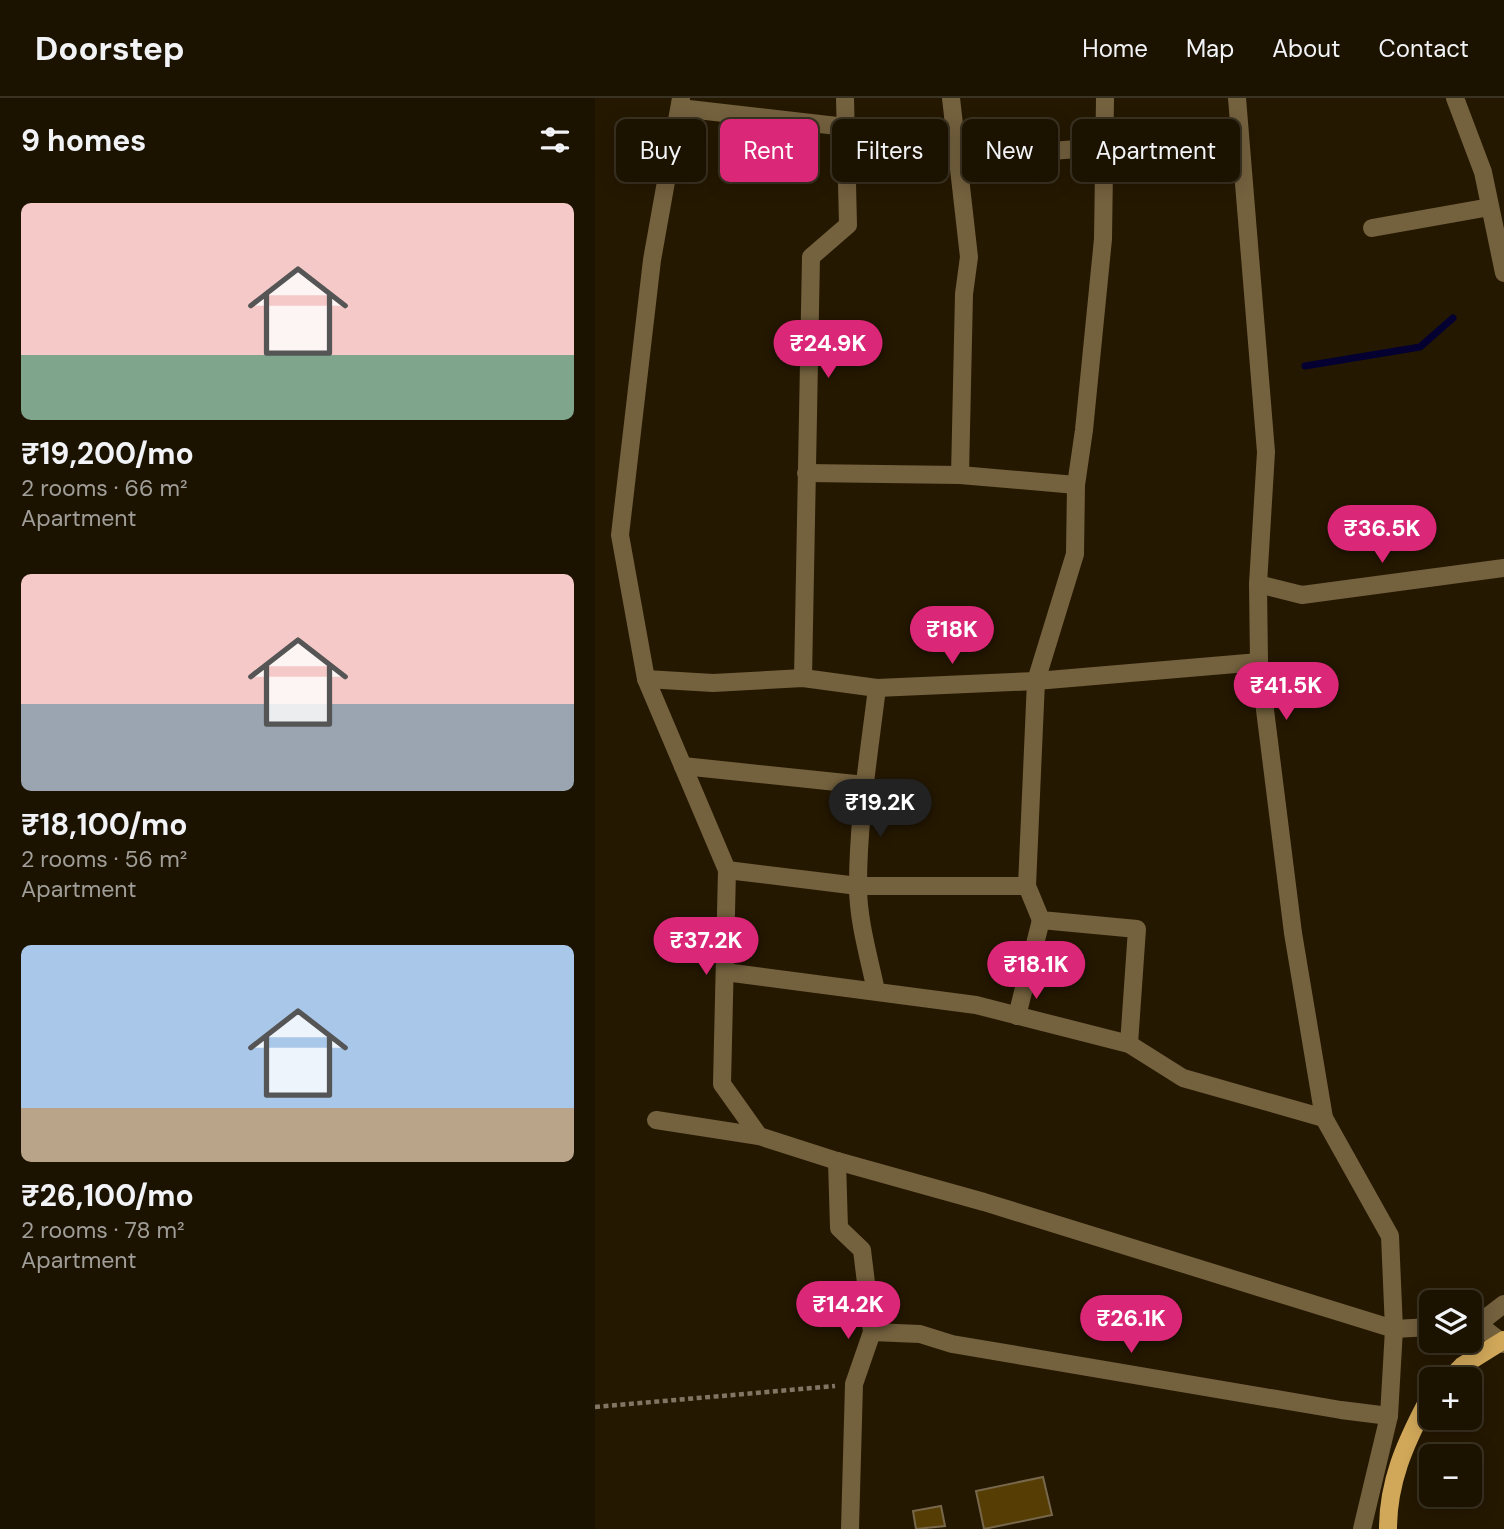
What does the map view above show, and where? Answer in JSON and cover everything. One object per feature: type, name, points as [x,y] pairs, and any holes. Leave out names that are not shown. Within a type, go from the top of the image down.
[{"type":"main road","points":[[1461,1367],[1504,1342]]},
{"type":"main road","points":[[1388,1529],[1388,1510],[1402,1449],[1419,1417]]},
{"type":"street","points":[[845,98],[846,119]]},
{"type":"street","points":[[951,98],[969,257],[964,294],[960,475]]},
{"type":"street","points":[[1105,98],[1105,119]]},
{"type":"street","points":[[1237,98],[1266,452],[1258,584],[1259,662],[1293,933],[1324,1118],[1390,1236],[1394,1329],[1388,1416],[1362,1529]]},
{"type":"street","points":[[1455,98],[1483,172],[1504,273]]},
{"type":"street","points":[[759,1136],[722,1084],[727,870],[646,679],[620,535],[652,260],[680,103],[832,132]]},
{"type":"street","points":[[948,145],[1051,151],[1072,149]]},
{"type":"street","points":[[803,677],[811,257],[848,225],[847,182]]},
{"type":"street","points":[[1017,1016],[1041,920],[1027,886],[1036,681],[1075,554],[1076,485],[1103,239],[1104,182]]},
{"type":"street","points":[[1372,228],[1490,207]]},
{"type":"street","points":[[806,473],[960,475],[1076,485]]},
{"type":"street","points":[[1258,584],[1302,595],[1504,568]]},
{"type":"street","points":[[646,679],[713,683],[803,677],[877,688],[1036,681],[1259,662]]},
{"type":"street","points":[[876,991],[860,914],[858,886],[865,785],[877,688]]},
{"type":"street","points":[[683,766],[865,785]]},
{"type":"street","points":[[727,870],[858,886],[1027,886]]},
{"type":"street","points":[[1041,920],[1137,929],[1129,1044]]},
{"type":"street","points":[[725,972],[976,1005],[1129,1044],[1183,1079],[1324,1118]]},
{"type":"street","points":[[656,1120],[759,1136],[984,1202],[1394,1329],[1419,1327]]},
{"type":"street","points":[[837,1161],[839,1228],[862,1250],[872,1332],[854,1384],[850,1529]]},
{"type":"street","points":[[1482,1319],[1504,1304]]},
{"type":"street","points":[[1482,1329],[1504,1342]]},
{"type":"street","points":[[872,1332],[920,1334],[952,1344],[1388,1416]]},
{"type":"path","points":[[595,1408],[854,1384]]},
{"type":"building","points":[[1043,1477],[1052,1515],[984,1529],[976,1491]]},
{"type":"building","points":[[941,1506],[945,1526],[916,1529],[913,1511]]},
{"type":"waterway","points":[[1305,366],[1420,347],[1453,318]]}]
